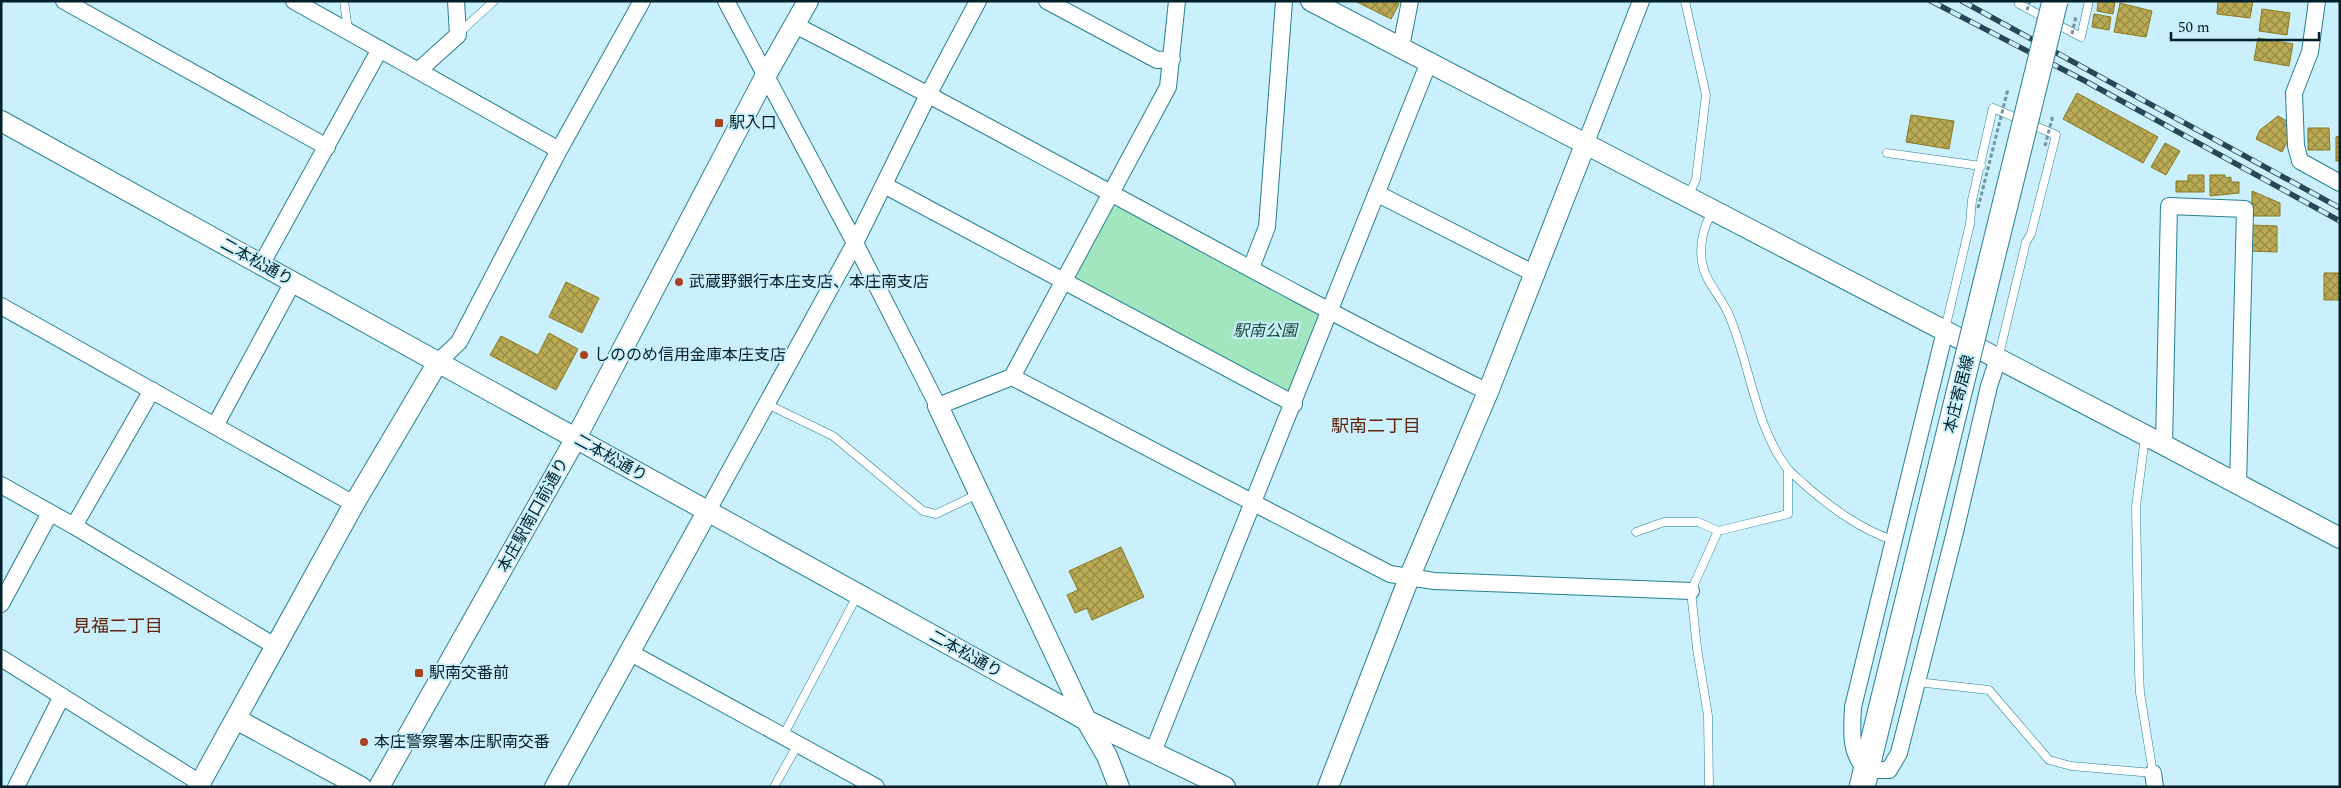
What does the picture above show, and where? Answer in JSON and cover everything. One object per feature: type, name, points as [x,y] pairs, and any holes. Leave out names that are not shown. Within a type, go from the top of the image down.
[{"type":"main road","name":"本庄寄居線","points":[[1864,778],[2055,1]]},
{"type":"street","points":[[64,1],[328,147]]},
{"type":"street","points":[[294,1],[559,150]]},
{"type":"street","points":[[418,71],[458,34],[456,1]]},
{"type":"street","points":[[1,658],[199,785],[354,504],[438,362],[459,342],[559,150],[642,1]]},
{"type":"street","points":[[726,1],[855,243],[938,406],[1086,720],[1107,756],[1119,787]]},
{"type":"street","name":"本庄駅南口前通り","points":[[379,787],[576,438],[766,75],[808,1]]},
{"type":"street","points":[[555,787],[855,243],[928,95],[978,1]]},
{"type":"street","points":[[1047,1],[1157,60],[1172,59]]},
{"type":"street","points":[[938,406],[1012,377],[1168,87],[1177,1]]},
{"type":"street","points":[[1251,268],[1267,227],[1284,1]]},
{"type":"street","points":[[1311,1],[2340,538]]},
{"type":"street","points":[[1401,47],[1410,1]]},
{"type":"street","points":[[1328,787],[1409,578],[1488,392],[1641,1]]},
{"type":"street","points":[[2317,1],[2310,52],[2294,93],[2296,146],[2300,160],[2340,183]]},
{"type":"street","points":[[795,25],[1329,310],[1488,392]]},
{"type":"street","points":[[261,264],[328,147],[380,49]]},
{"type":"street","points":[[1153,752],[1294,404],[1329,310],[1378,194],[1429,62]]},
{"type":"street","name":"二本松通り","points":[[1,121],[1086,720],[1225,787]]},
{"type":"street","points":[[884,185],[1294,404]]},
{"type":"street","points":[[1378,194],[1533,273]]},
{"type":"street","points":[[2164,445],[2169,206],[2245,209],[2238,484]]},
{"type":"street","points":[[215,426],[293,282]]},
{"type":"street","points":[[1,306],[354,504]]},
{"type":"street","points":[[1944,331],[1853,707],[1852,737],[1855,754],[1864,778],[1889,770],[1897,760],[1956,528],[1989,386],[1998,359]]},
{"type":"street","points":[[1012,377],[1390,574],[1434,581],[1691,591]]},
{"type":"street","points":[[74,526],[152,390]]},
{"type":"street","points":[[1,485],[74,526],[275,646]]},
{"type":"street","points":[[1,604],[50,512]]},
{"type":"street","points":[[629,652],[876,787]]},
{"type":"street","points":[[16,787],[62,696]]},
{"type":"street","points":[[236,719],[361,787]]},
{"type":"lane","points":[[344,1],[348,32]]},
{"type":"lane","points":[[458,34],[494,1]]},
{"type":"lane","points":[[1685,1],[1706,95],[1696,178],[1687,198]]},
{"type":"lane","points":[[2020,1],[2019,4],[2081,37],[2089,1]]},
{"type":"lane","points":[[1944,331],[1970,224],[1972,200],[1993,108],[2056,135],[2031,234],[2026,242],[1998,359]]},
{"type":"lane","points":[[1887,153],[1981,166]]},
{"type":"lane","points":[[1713,211],[1706,222],[1701,248],[1704,273],[1729,314],[1772,445],[1788,469],[1832,508],[1869,532],[1892,540]]},
{"type":"lane","points":[[767,404],[833,436],[923,511],[936,514],[979,494]]},
{"type":"lane","points":[[1917,682],[1989,690],[2049,760],[2071,766],[2154,780],[2140,693],[2136,507],[2145,435]]},
{"type":"lane","points":[[1636,532],[1664,522],[1698,522],[1718,531],[1788,514],[1788,469]]},
{"type":"lane","points":[[1709,787],[1708,716],[1696,648],[1691,591],[1718,531]]},
{"type":"lane","points":[[783,736],[858,594]]},
{"type":"lane","points":[[774,787],[798,744]]},
{"type":"path","points":[[2027,10],[2030,1]]},
{"type":"path","points":[[1978,208],[2008,89]]},
{"type":"green space","name":"駅南公園","points":[[1118,207],[1313,306],[1320,316],[1294,391],[1282,391],[1077,283],[1075,276],[1112,208]]},
{"type":"building","points":[[1355,1],[1394,1],[1399,4],[1391,19]]},
{"type":"building","points":[[2098,1],[2115,1],[2113,14],[2097,11]]},
{"type":"building","points":[[2218,1],[2253,1],[2250,18],[2217,14]]},
{"type":"building","points":[[2120,3],[2152,11],[2146,37],[2114,32]]},
{"type":"building","points":[[2262,9],[2290,13],[2287,35],[2259,31]]},
{"type":"building","points":[[2094,14],[2111,17],[2109,30],[2092,27]]},
{"type":"building","points":[[2258,38],[2293,44],[2289,66],[2254,60]]},
{"type":"building","points":[[2077,93],[2158,137],[2143,163],[2063,119]]},
{"type":"building","points":[[1911,115],[1954,121],[1949,149],[1906,142]]},
{"type":"building","points":[[2278,116],[2290,123],[2287,142],[2282,152],[2256,139],[2260,130]]},
{"type":"building","points":[[2308,128],[2329,128],[2330,150],[2308,150]]},
{"type":"building","points":[[2340,136],[2340,161],[2336,161],[2336,137]]},
{"type":"building","points":[[2165,143],[2180,151],[2166,175],[2151,167]]},
{"type":"building","points":[[2188,175],[2204,175],[2204,192],[2176,192],[2176,181],[2188,181]]},
{"type":"building","points":[[2210,175],[2225,175],[2225,178],[2231,177],[2231,182],[2239,182],[2239,193],[2210,196]]},
{"type":"building","points":[[2252,191],[2280,203],[2280,216],[2252,216]]},
{"type":"building","points":[[2250,225],[2277,226],[2277,252],[2249,251]]},
{"type":"building","points":[[2324,273],[2340,273],[2340,300],[2324,300]]},
{"type":"building","points":[[566,282],[599,298],[582,333],[549,317]]},
{"type":"building","points":[[549,333],[578,349],[556,390],[490,355],[501,336],[538,355]]},
{"type":"building","points":[[1121,547],[1144,597],[1092,620],[1087,608],[1075,613],[1067,595],[1078,590],[1069,571]]},
{"type":"railway","points":[[1931,1],[2087,82],[2340,221]]},
{"type":"railway","points":[[1962,1],[2340,208]]},
{"type":"place","name":"駅入口","points":[[719,123]]},
{"type":"place","name":"武蔵野銀行本庄支店、本庄南支店","points":[[679,282]]},
{"type":"place","name":"しののめ信用金庫本庄支店","points":[[584,355]]},
{"type":"place","name":"駅南交番前","points":[[419,673]]},
{"type":"place","name":"本庄警察署本庄駅南交番","points":[[364,742]]},
{"type":"district","name":"駅南二丁目","points":[[1376,426]]},
{"type":"district","name":"見福二丁目","points":[[118,626]]}]
